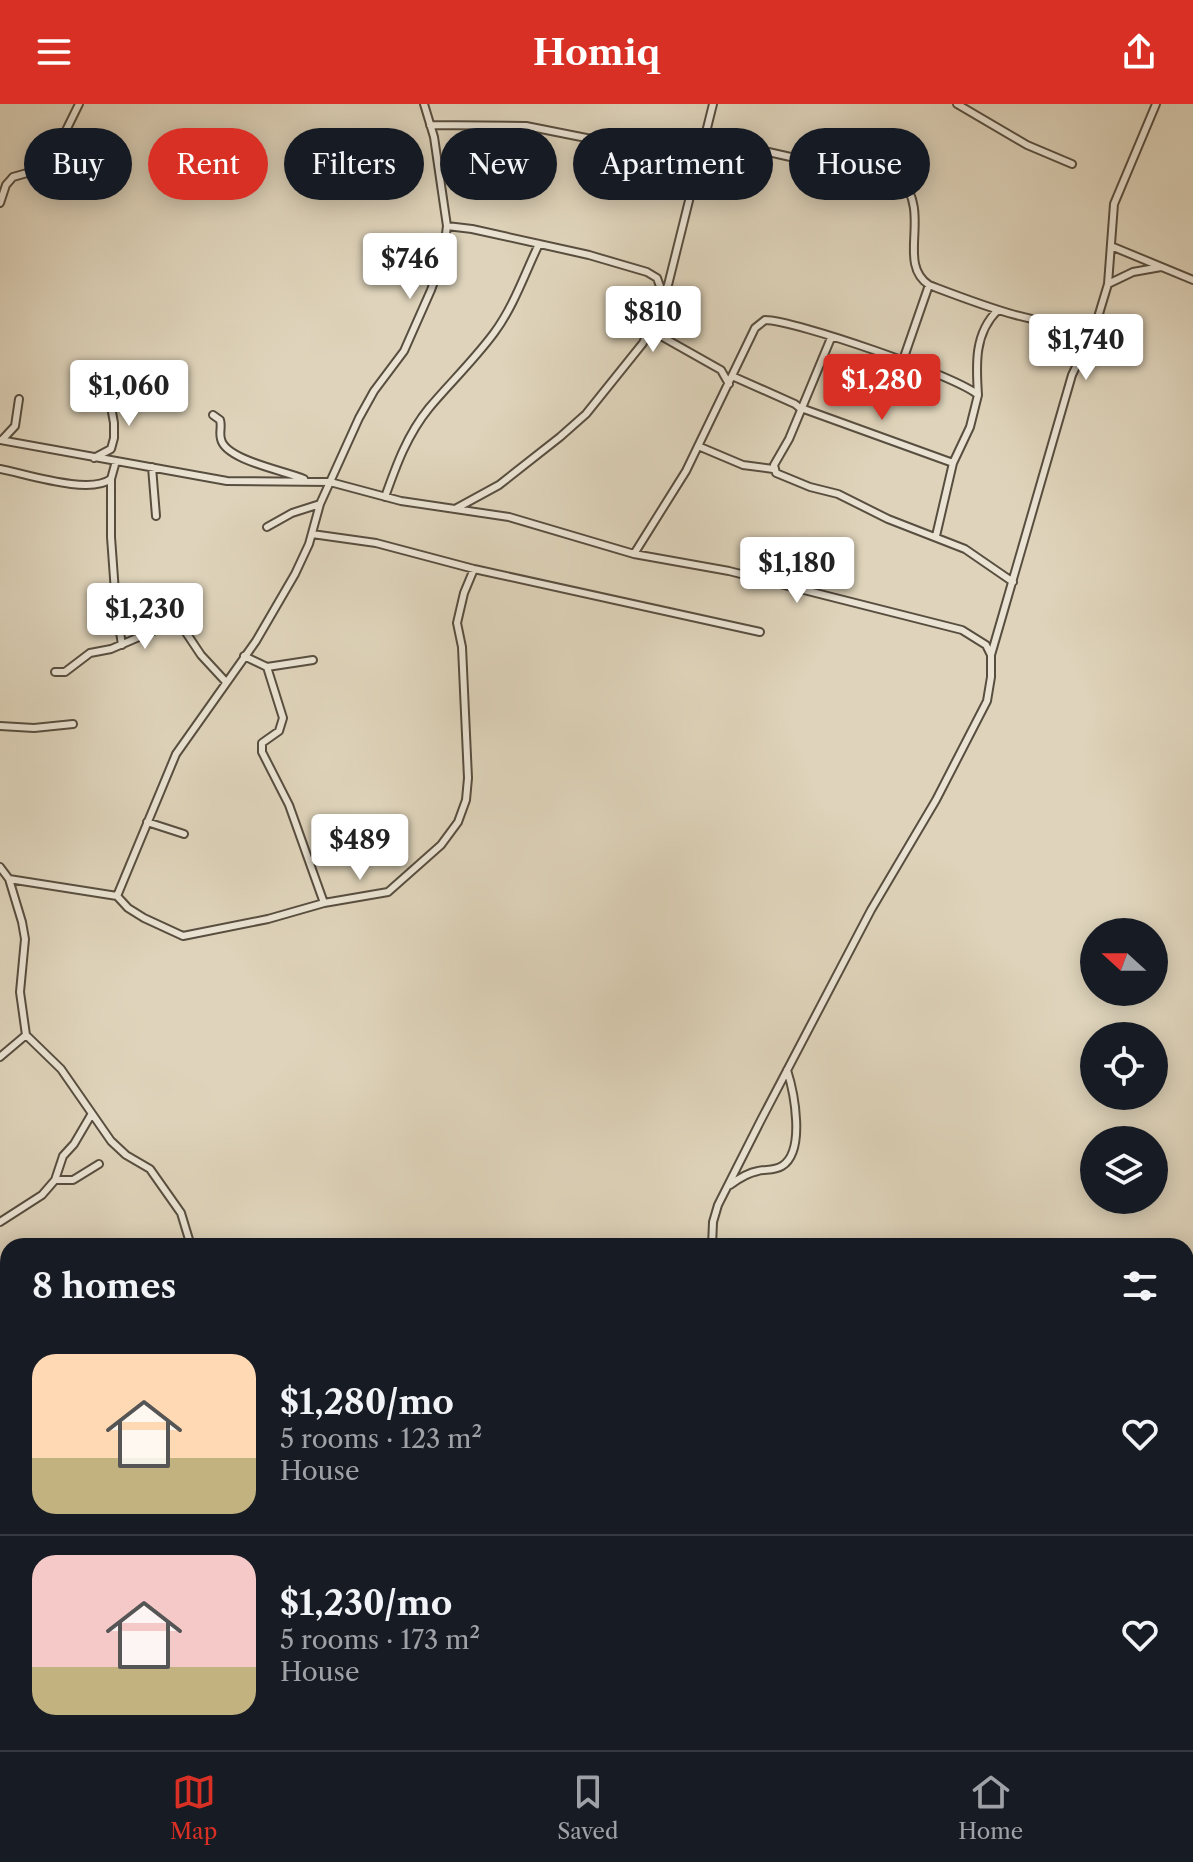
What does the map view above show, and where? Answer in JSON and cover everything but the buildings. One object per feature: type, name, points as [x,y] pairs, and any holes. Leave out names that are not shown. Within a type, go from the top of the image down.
[{"type":"street","points":[[0,203],[6,185],[13,177],[48,167],[79,104]]},
{"type":"street","points":[[117,896],[176,754],[244,656],[295,574],[312,534],[320,504],[359,418],[374,391],[404,351],[439,268],[447,226],[424,104]]},
{"type":"street","points":[[707,128],[713,104]]},
{"type":"street","points":[[957,104],[972,107],[981,120],[1014,135],[1027,145],[1072,164]]},
{"type":"street","points":[[712,1238],[713,1222],[727,1188],[787,1070],[871,910],[936,800],[981,714],[989,693],[991,655],[1072,375],[1095,327],[1108,284],[1114,204],[1156,104]]},
{"type":"street","points":[[430,125],[526,126],[573,135]]},
{"type":"street","points":[[457,508],[499,485],[586,414],[643,343],[670,275],[688,200]]},
{"type":"street","points":[[912,200],[914,267],[920,279],[998,310],[1065,326],[1095,327]]},
{"type":"street","points":[[447,226],[589,255],[647,272],[657,278],[663,294]]},
{"type":"street","points":[[385,497],[410,436],[429,408],[496,331],[539,244]]},
{"type":"street","points":[[1111,246],[1193,280]]},
{"type":"street","points":[[1108,284],[1133,272],[1161,267]]},
{"type":"street","points":[[903,360],[929,285]]},
{"type":"street","points":[[936,536],[953,463],[970,427],[978,395],[977,349],[984,330],[998,310]]},
{"type":"street","points":[[654,315],[659,335],[721,370],[729,384]]},
{"type":"street","points":[[634,554],[676,490],[755,328],[765,320],[903,360],[963,384],[978,395]]},
{"type":"street","points":[[643,343],[659,335]]},
{"type":"street","points":[[773,469],[831,338]]},
{"type":"street","points":[[721,370],[739,363]]},
{"type":"street","points":[[94,458],[111,449],[114,438],[105,374]]},
{"type":"street","points":[[732,376],[801,409],[953,463]]},
{"type":"street","points":[[1,440],[15,426],[19,399]]},
{"type":"street","points":[[213,415],[220,420],[220,437],[232,452],[263,467],[285,470],[307,481]]},
{"type":"street","points":[[1,440],[227,481],[330,482],[385,497],[529,521],[634,554],[729,571],[962,630],[986,645],[991,655]]},
{"type":"street","points":[[698,446],[743,465],[773,469],[779,476],[838,494],[888,519],[936,536],[982,558],[1013,582]]},
{"type":"street","points":[[116,461],[111,479],[111,537],[122,645]]},
{"type":"street","points":[[152,467],[156,516]]},
{"type":"street","points":[[0,469],[88,485],[111,479]]},
{"type":"street","points":[[267,527],[292,513],[320,504]]},
{"type":"street","points":[[312,534],[376,543],[474,569],[760,632]]},
{"type":"street","points":[[9,879],[117,896],[144,918],[183,936],[268,919],[324,903],[388,892],[441,845],[458,822],[466,800],[468,778],[462,647],[457,623],[474,569]]},
{"type":"street","points":[[55,672],[65,672],[90,653],[133,641],[164,624],[179,625],[226,682]]},
{"type":"street","points":[[120,630],[133,641]]},
{"type":"street","points":[[244,656],[267,667],[313,660]]},
{"type":"street","points":[[267,667],[283,718],[279,731],[262,743],[262,752],[289,805],[324,903]]},
{"type":"street","points":[[0,726],[34,728],[73,724]]},
{"type":"street","points":[[147,822],[184,834]]},
{"type":"street","points":[[0,867],[9,879],[25,939],[20,992],[26,1035],[61,1069],[91,1115],[120,1150],[145,1165],[171,1196],[181,1213],[189,1238]]},
{"type":"street","points":[[0,1057],[26,1035]]},
{"type":"street","points":[[727,1188],[749,1173],[780,1168],[786,1164],[797,1121],[787,1070]]},
{"type":"street","points":[[0,1222],[42,1195],[55,1180],[63,1156],[91,1115]]},
{"type":"street","points":[[55,1180],[73,1180],[99,1164]]}]
